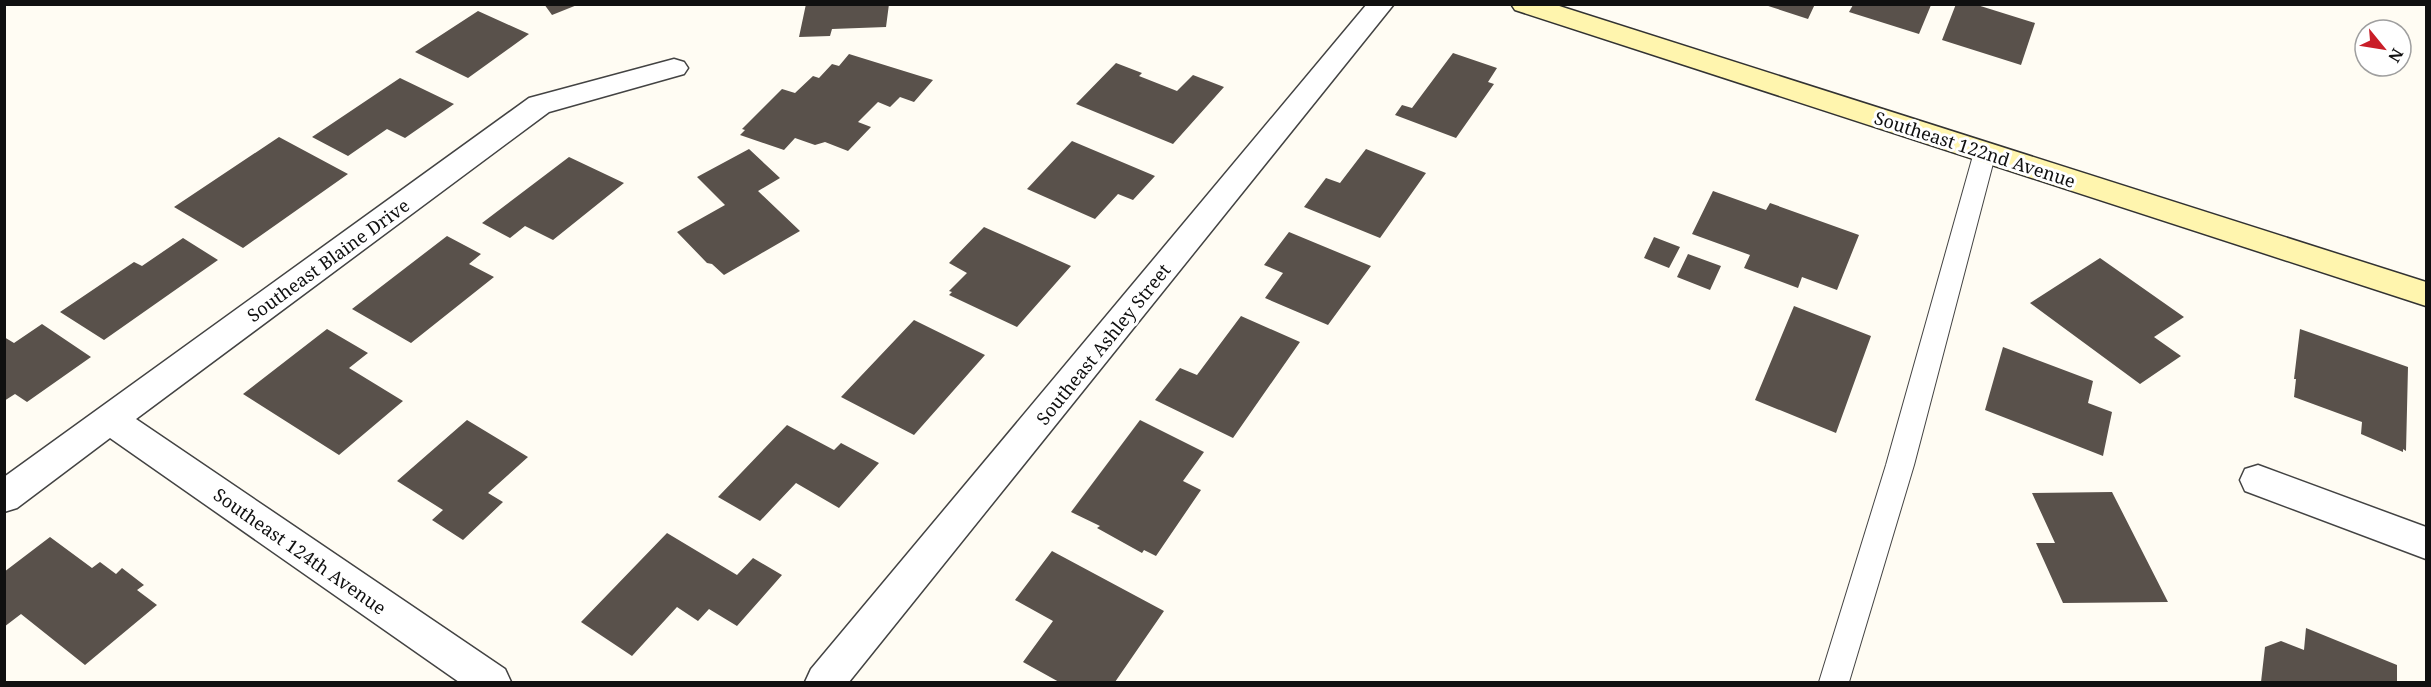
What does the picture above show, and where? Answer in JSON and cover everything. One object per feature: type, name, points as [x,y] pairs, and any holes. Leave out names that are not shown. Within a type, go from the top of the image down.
[{"type":"main road","name":"Southeast 122nd Avenue","points":[[1524,4],[2427,294]]},
{"type":"street","name":"Southeast Ashley Street","points":[[825,682],[1381,4]]},
{"type":"street","name":"Southeast Blaine Drive","points":[[4,497],[539,105],[674,68]]},
{"type":"street","name":"Southeast 124th Avenue","points":[[110,420],[491,682]]},
{"type":"street","points":[[2258,480],[2427,543]]},
{"type":"lane","points":[[1834,682],[1900,465],[1985,152]]},
{"type":"building","points":[[544,4],[577,4],[577,5],[552,15]]},
{"type":"building","points":[[806,4],[889,4],[886,27],[832,29],[830,36],[799,37]]},
{"type":"building","points":[[1762,4],[1815,4],[1808,19]]},
{"type":"building","points":[[1956,4],[1974,4],[2035,23],[2021,65],[1942,40]]},
{"type":"building","points":[[1853,5],[1931,5],[1919,34],[1849,12]]},
{"type":"building","points":[[478,11],[529,34],[468,78],[415,52]]},
{"type":"building","points":[[1453,53],[1497,68],[1488,82],[1494,84],[1456,138],[1395,115],[1402,105],[1412,108]]},
{"type":"building","points":[[849,54],[933,80],[914,102],[900,97],[890,107],[878,102],[858,122],[871,127],[848,151],[825,142],[815,145],[795,138],[784,150],[740,135],[745,130],[742,129],[782,89],[795,93],[813,76],[819,78],[832,64],[839,66]]},
{"type":"building","points":[[1116,63],[1142,73],[1139,76],[1177,91],[1193,75],[1224,87],[1173,144],[1076,104]]},
{"type":"building","points":[[400,78],[454,104],[405,138],[387,129],[348,156],[312,137]]},
{"type":"building","points":[[279,137],[348,174],[243,248],[174,207]]},
{"type":"building","points":[[1072,141],[1155,176],[1133,200],[1118,194],[1095,219],[1027,189]]},
{"type":"building","points":[[749,149],[780,178],[758,191],[800,231],[724,275],[712,264],[707,263],[677,232],[725,205],[697,177]]},
{"type":"building","points":[[1366,149],[1426,173],[1380,238],[1304,207],[1326,178],[1340,183]]},
{"type":"building","points":[[569,157],[624,183],[553,240],[525,226],[510,238],[482,223]]},
{"type":"building","points":[[1713,191],[1766,210],[1770,203],[1859,235],[1837,290],[1802,277],[1798,288],[1744,268],[1750,255],[1692,234]]},
{"type":"building","points":[[984,227],[1071,266],[1017,327],[949,295],[952,292],[949,291],[967,273],[949,263]]},
{"type":"building","points":[[1289,232],[1371,266],[1328,325],[1265,298],[1283,273],[1264,265]]},
{"type":"building","points":[[447,236],[481,254],[469,264],[494,277],[411,343],[352,309]]},
{"type":"building","points":[[1654,237],[1680,247],[1669,268],[1644,258]]},
{"type":"building","points":[[183,238],[218,260],[104,340],[60,312],[134,262],[142,266]]},
{"type":"building","points":[[1688,254],[1721,266],[1710,290],[1677,277]]},
{"type":"building","points":[[2100,258],[2184,317],[2154,337],[2181,356],[2140,384],[2030,303]]},
{"type":"building","points":[[1794,306],[1871,336],[1836,433],[1755,400]]},
{"type":"building","points":[[1241,316],[1300,342],[1233,438],[1155,400],[1180,368],[1197,375]]},
{"type":"building","points":[[914,320],[985,355],[914,435],[841,397]]},
{"type":"building","points":[[42,324],[91,357],[27,402],[15,394],[4,401],[4,337],[14,343]]},
{"type":"building","points":[[327,329],[368,353],[349,368],[403,401],[339,455],[243,394]]},
{"type":"building","points":[[2300,329],[2408,367],[2406,451],[2403,449],[2403,452],[2361,434],[2362,422],[2294,397]]},
{"type":"building","points":[[2003,347],[2093,381],[2088,403],[2112,412],[2103,456],[1985,410]]},
{"type":"building","points":[[467,420],[528,457],[488,493],[503,502],[463,540],[432,520],[443,510],[397,481]]},
{"type":"building","points":[[1140,420],[1204,452],[1183,481],[1201,490],[1156,556],[1144,550],[1142,553],[1097,528],[1100,526],[1071,512]]},
{"type":"building","points":[[787,425],[834,450],[841,443],[879,463],[839,508],[796,483],[760,521],[718,497]]},
{"type":"building","points":[[2112,492],[2168,602],[2063,603],[2036,543],[2055,543],[2032,493]]},
{"type":"building","points":[[667,533],[737,575],[753,558],[782,575],[737,626],[709,609],[698,621],[677,607],[632,656],[581,622]]},
{"type":"building","points":[[50,537],[92,568],[100,562],[116,574],[122,568],[144,585],[137,590],[157,605],[85,665],[21,614],[4,627],[4,572]]},
{"type":"building","points":[[1052,551],[1164,611],[1115,682],[1059,682],[1023,662],[1053,621],[1015,600]]},
{"type":"building","points":[[2306,628],[2397,665],[2397,682],[2261,682],[2265,647],[2281,641],[2304,650]]}]
